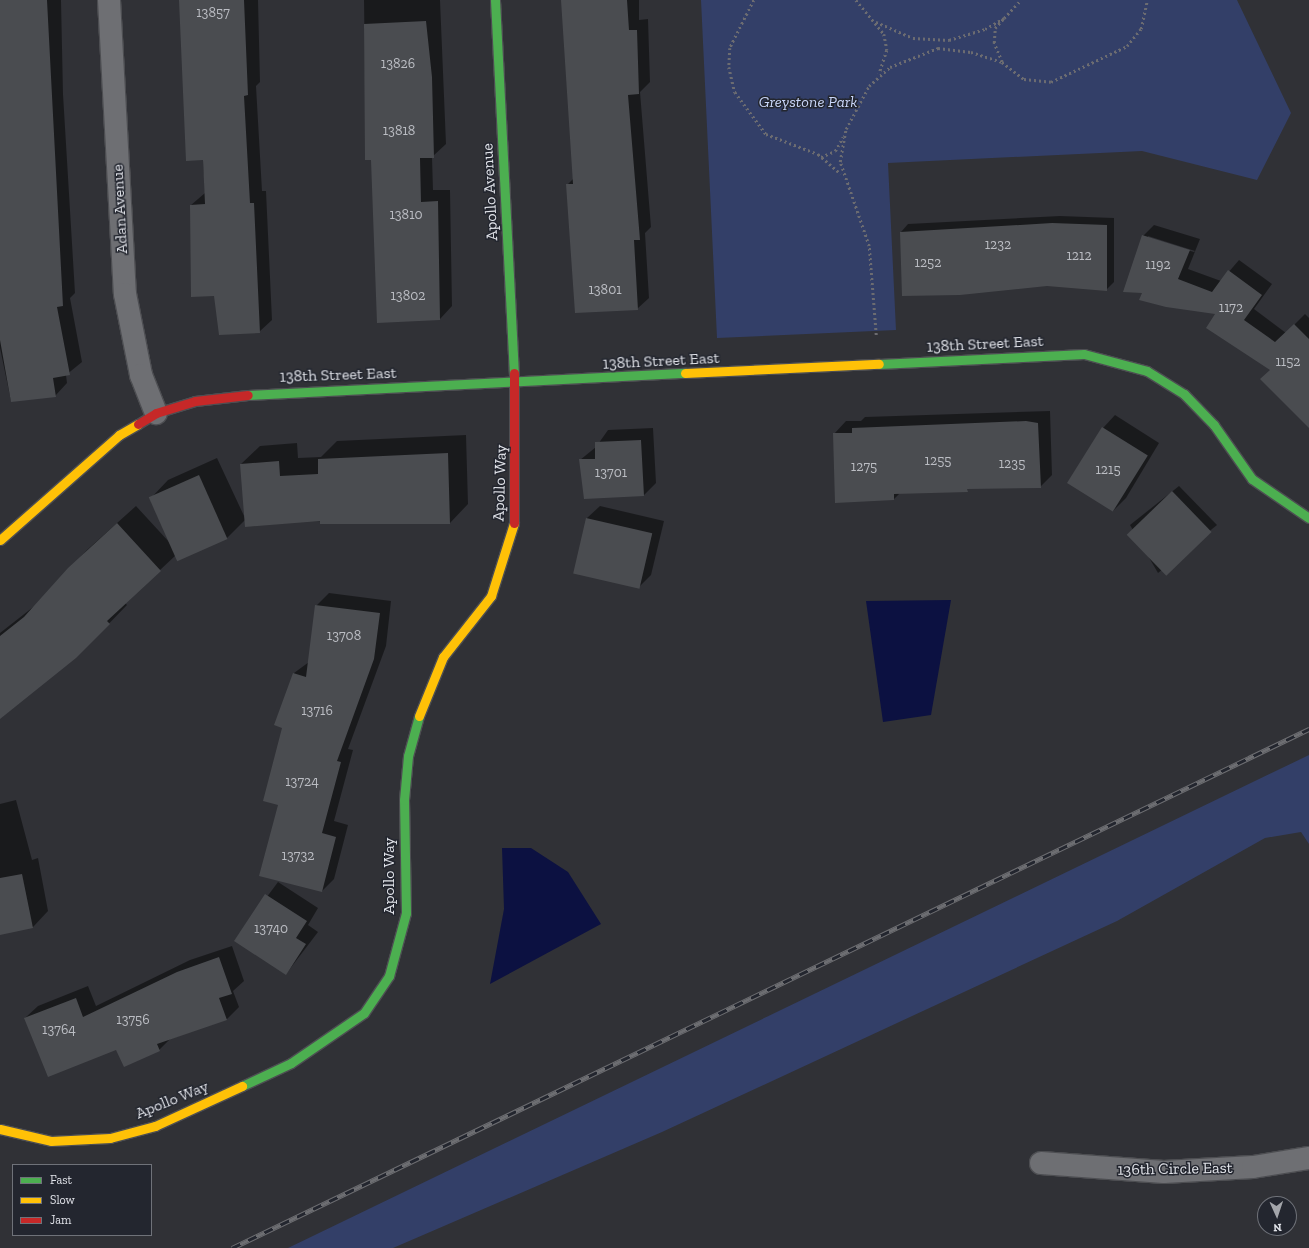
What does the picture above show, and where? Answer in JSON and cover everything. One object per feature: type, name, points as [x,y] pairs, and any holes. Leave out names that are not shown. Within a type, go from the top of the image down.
[{"type":"street","name":"Adan Avenue","points":[[109,0],[125,294],[141,375],[156,413]]},
{"type":"street","name":"Apollo Avenue","points":[[495,0],[515,383]]},
{"type":"street","name":"138th Street East","points":[[0,540],[119,435],[156,413],[195,401],[265,393],[515,383],[1084,354],[1106,357],[1147,371],[1184,394],[1214,425],[1252,479],[1269,494],[1309,518]]},
{"type":"street","name":"Apollo Way","points":[[0,1129],[51,1141],[110,1138],[155,1126],[291,1063],[364,1013],[389,976],[406,913],[404,800],[408,756],[424,698],[443,657],[491,596],[513,534],[517,501],[515,383]]},
{"type":"street","name":"136th Circle East","points":[[1041,1163],[1164,1172],[1252,1167],[1309,1158]]},
{"type":"path","points":[[754,0],[730,48],[729,67],[734,92],[766,134],[821,157],[841,174]]},
{"type":"path","points":[[821,157],[834,151],[844,135],[863,95],[879,75],[887,50],[876,22],[856,0]]},
{"type":"path","points":[[1021,0],[995,28],[994,43],[1002,62],[1009,71],[1030,81],[1044,83],[1060,78],[1127,46],[1141,29],[1147,0]]},
{"type":"path","points":[[876,22],[913,38],[938,41],[974,35],[1004,18]]},
{"type":"path","points":[[938,41],[938,48]]},
{"type":"path","points":[[879,75],[910,57],[938,48],[971,52],[1002,62]]},
{"type":"path","points":[[844,135],[841,174],[869,246],[876,335]]},
{"type":"green space","name":"Greystone Park","points":[[701,0],[1237,0],[1291,113],[1257,180],[1142,151],[888,163],[896,330],[717,338]]},
{"type":"green space","points":[[1309,755],[1309,844],[1301,832],[1265,838],[1117,921],[662,1132],[393,1248],[288,1248]]},
{"type":"shaded area","points":[[951,600],[931,715],[883,722],[866,601]]},
{"type":"shaded area","points":[[502,848],[531,848],[568,872],[601,924],[490,984],[504,909]]},
{"type":"building","points":[[0,0],[47,0],[63,306],[57,307],[70,375],[53,378],[56,397],[11,402],[0,340]]},
{"type":"building","points":[[179,0],[244,0],[248,95],[244,96],[250,203],[254,203],[260,333],[219,335],[214,296],[191,297],[190,205],[205,204],[203,160],[186,161]]},
{"type":"building","points":[[561,0],[627,0],[629,30],[637,30],[639,94],[628,95],[640,240],[634,240],[638,310],[575,313],[566,184],[573,184]]},
{"type":"building","points":[[426,21],[432,77],[434,158],[420,158],[421,202],[438,201],[440,320],[377,323],[371,160],[365,160],[364,24]]},
{"type":"building","points":[[1052,223],[1107,225],[1107,291],[1047,286],[960,295],[902,296],[900,232]]},
{"type":"building","points":[[1142,235],[1190,250],[1178,279],[1212,292],[1228,270],[1262,295],[1244,320],[1275,342],[1294,324],[1309,339],[1309,428],[1260,379],[1270,370],[1206,328],[1215,314],[1166,307],[1139,300],[1142,293],[1123,292]]},
{"type":"building","points":[[1026,421],[1038,423],[1041,488],[967,489],[968,492],[894,494],[894,500],[835,503],[833,433],[852,433],[852,428]]},
{"type":"building","points":[[1102,427],[1148,456],[1113,512],[1067,483]]},
{"type":"building","points":[[641,440],[644,496],[584,499],[579,459],[595,459],[595,442]]},
{"type":"building","points":[[448,453],[450,524],[320,524],[320,521],[245,527],[240,464],[279,461],[280,476],[318,474],[318,459]]},
{"type":"building","points":[[199,475],[227,539],[177,561],[149,497]]},
{"type":"building","points":[[1172,491],[1212,532],[1166,576],[1127,535]]},
{"type":"building","points":[[586,518],[652,533],[639,589],[573,574]]},
{"type":"building","points":[[117,523],[161,571],[107,621],[110,624],[76,658],[0,719],[0,636],[24,617],[68,568]]},
{"type":"building","points":[[315,605],[380,613],[374,659],[337,761],[341,762],[322,833],[336,837],[322,892],[259,876],[278,805],[263,801],[282,728],[274,725],[293,673],[306,677]]},
{"type":"building","points":[[22,874],[33,928],[0,935],[0,878]]},
{"type":"building","points":[[265,894],[307,921],[296,938],[306,944],[286,975],[234,941]]},
{"type":"building","points":[[219,957],[232,994],[219,998],[227,1020],[157,1044],[160,1051],[124,1067],[116,1050],[48,1077],[24,1018],[76,998],[83,1017],[177,972]]},
{"type":"railway","points":[[232,1248],[1309,729]]},
{"type":"traffic: fast","points":[[495,0],[514,373]]},
{"type":"traffic: fast","points":[[879,364],[1084,354],[1147,371],[1184,394],[1214,425],[1252,479],[1309,518]]},
{"type":"traffic: fast","points":[[248,395],[685,373]]},
{"type":"traffic: fast","points":[[242,1086],[291,1063],[364,1013],[389,976],[406,913],[404,800],[408,756],[419,716]]},
{"type":"traffic: slow","points":[[685,373],[879,364]]},
{"type":"traffic: slow","points":[[0,540],[119,435],[138,424]]},
{"type":"traffic: slow","points":[[419,716],[443,657],[491,596],[514,523]]},
{"type":"traffic: slow","points":[[0,1129],[51,1141],[110,1138],[155,1126],[242,1086]]},
{"type":"traffic: jam","points":[[514,373],[514,523]]},
{"type":"traffic: jam","points":[[138,424],[156,413],[195,401],[248,395]]}]
